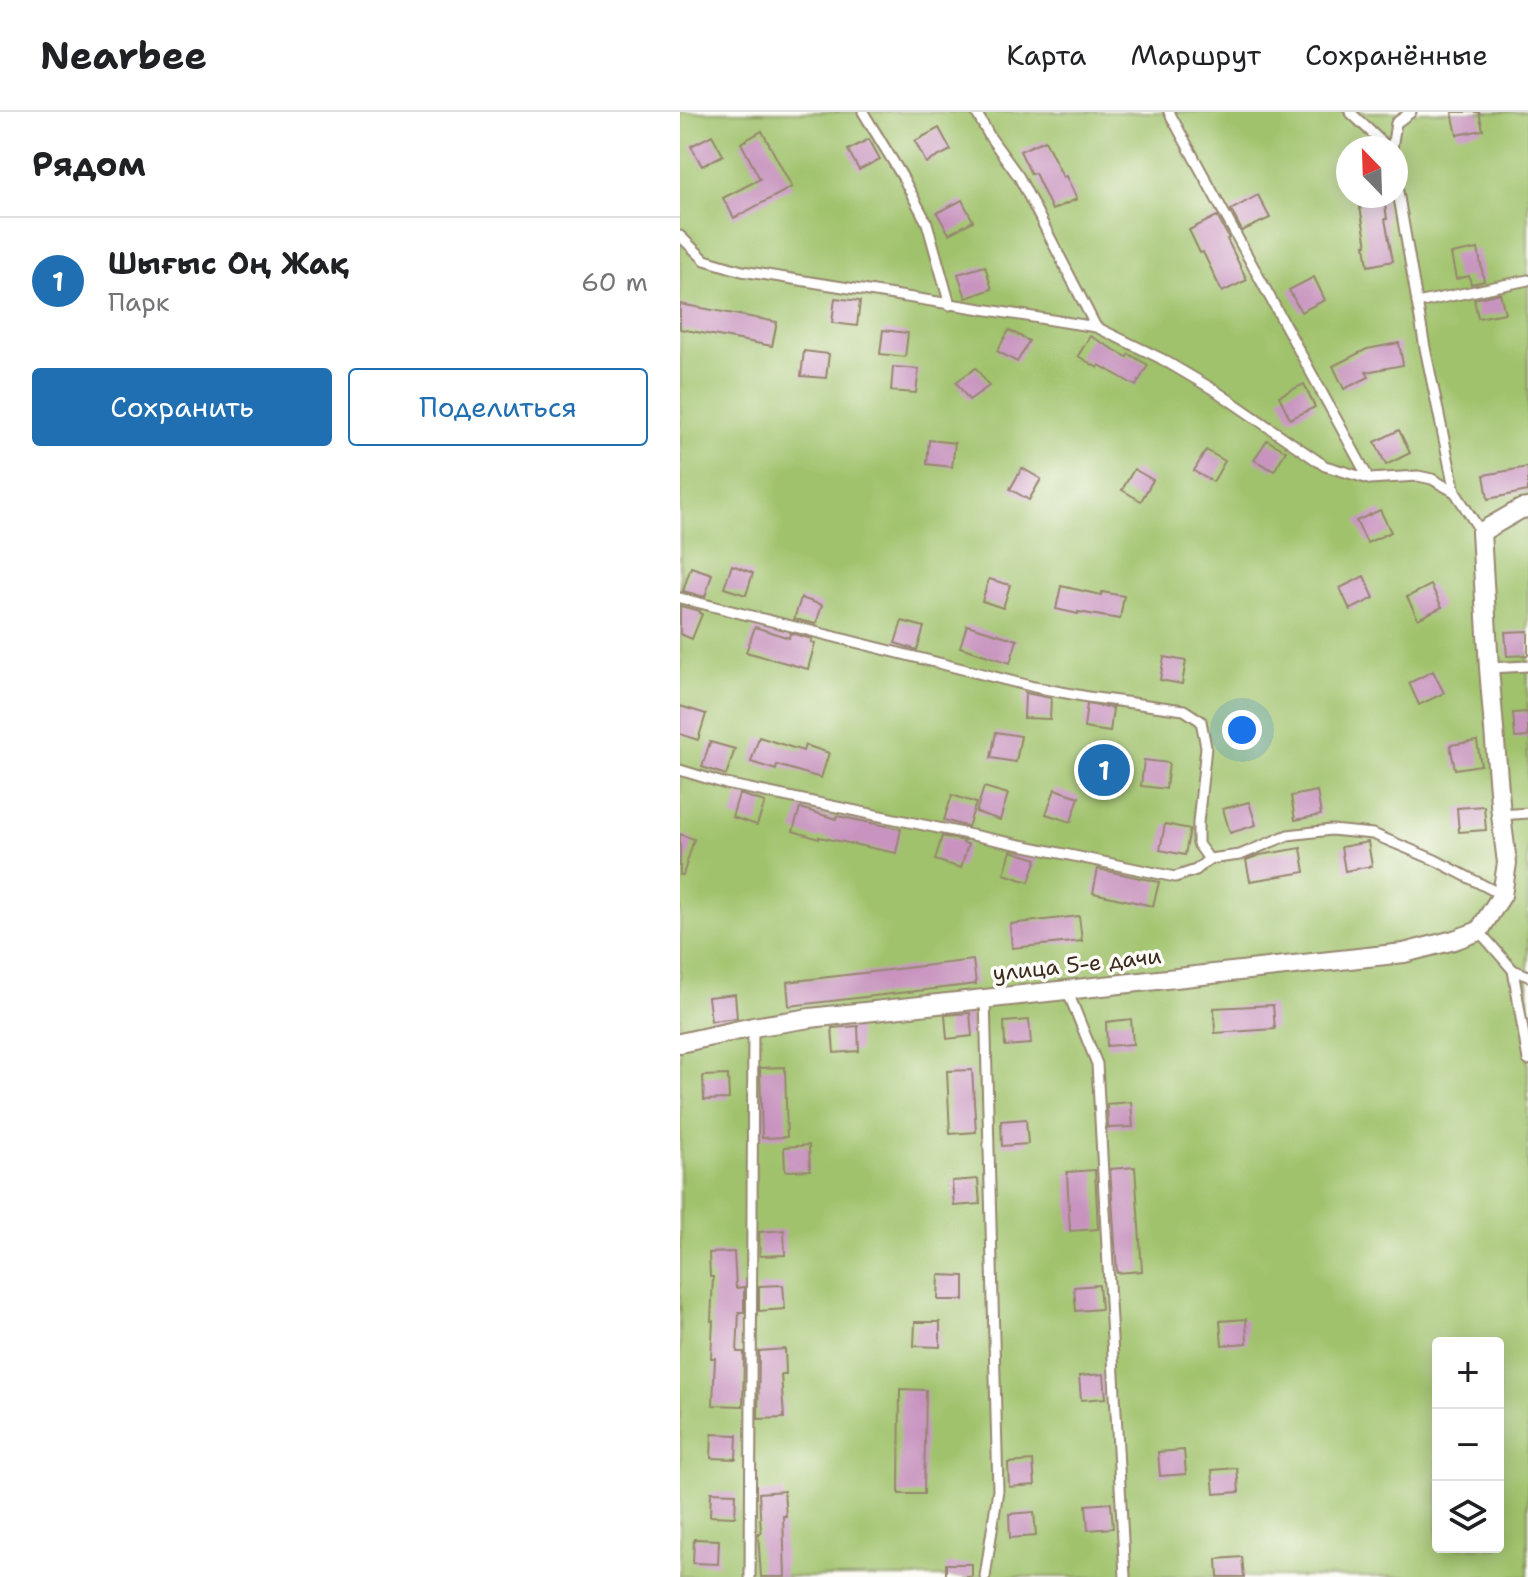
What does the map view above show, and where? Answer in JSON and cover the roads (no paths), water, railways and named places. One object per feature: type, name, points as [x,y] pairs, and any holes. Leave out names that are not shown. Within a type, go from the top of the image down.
[{"type":"street","points":[[1479,931],[1502,895],[1507,863],[1489,668],[1481,532],[1528,508]]},
{"type":"street","name":"улица 5-е дачи","points":[[680,1043],[810,1018],[1404,953],[1479,931]]},
{"type":"lane","points":[[863,112],[927,223],[950,305]]},
{"type":"lane","points":[[976,112],[1019,177],[1096,327]]},
{"type":"lane","points":[[1169,112],[1369,479]]},
{"type":"lane","points":[[1350,112],[1377,136]]},
{"type":"lane","points":[[1393,136],[1396,123],[1411,112]]},
{"type":"lane","points":[[1401,208],[1455,492],[1481,532]]},
{"type":"lane","points":[[680,236],[705,260],[742,271],[1096,327],[1160,358],[1216,391],[1325,466],[1369,479],[1418,476],[1432,479],[1455,492]]},
{"type":"lane","points":[[1417,303],[1528,280]]},
{"type":"lane","points":[[680,598],[1034,687],[1184,710],[1201,721],[1206,747],[1198,844],[1209,859]]},
{"type":"lane","points":[[1489,668],[1528,666]]},
{"type":"lane","points":[[680,770],[726,784],[1175,877],[1196,870],[1209,859],[1240,855],[1288,835],[1331,830],[1373,834],[1435,860],[1502,895]]},
{"type":"lane","points":[[1501,815],[1528,813]]},
{"type":"lane","points":[[1479,931],[1513,970],[1528,976]]},
{"type":"lane","points":[[1513,970],[1528,1060]]},
{"type":"lane","points":[[1067,990],[1097,1064],[1125,1577]]},
{"type":"lane","points":[[985,998],[998,1490],[985,1577]]},
{"type":"lane","points":[[750,1577],[753,1027]]},
{"type":"place","name":"Шығыс Оң Жақ","points":[[1104,770]]}]
